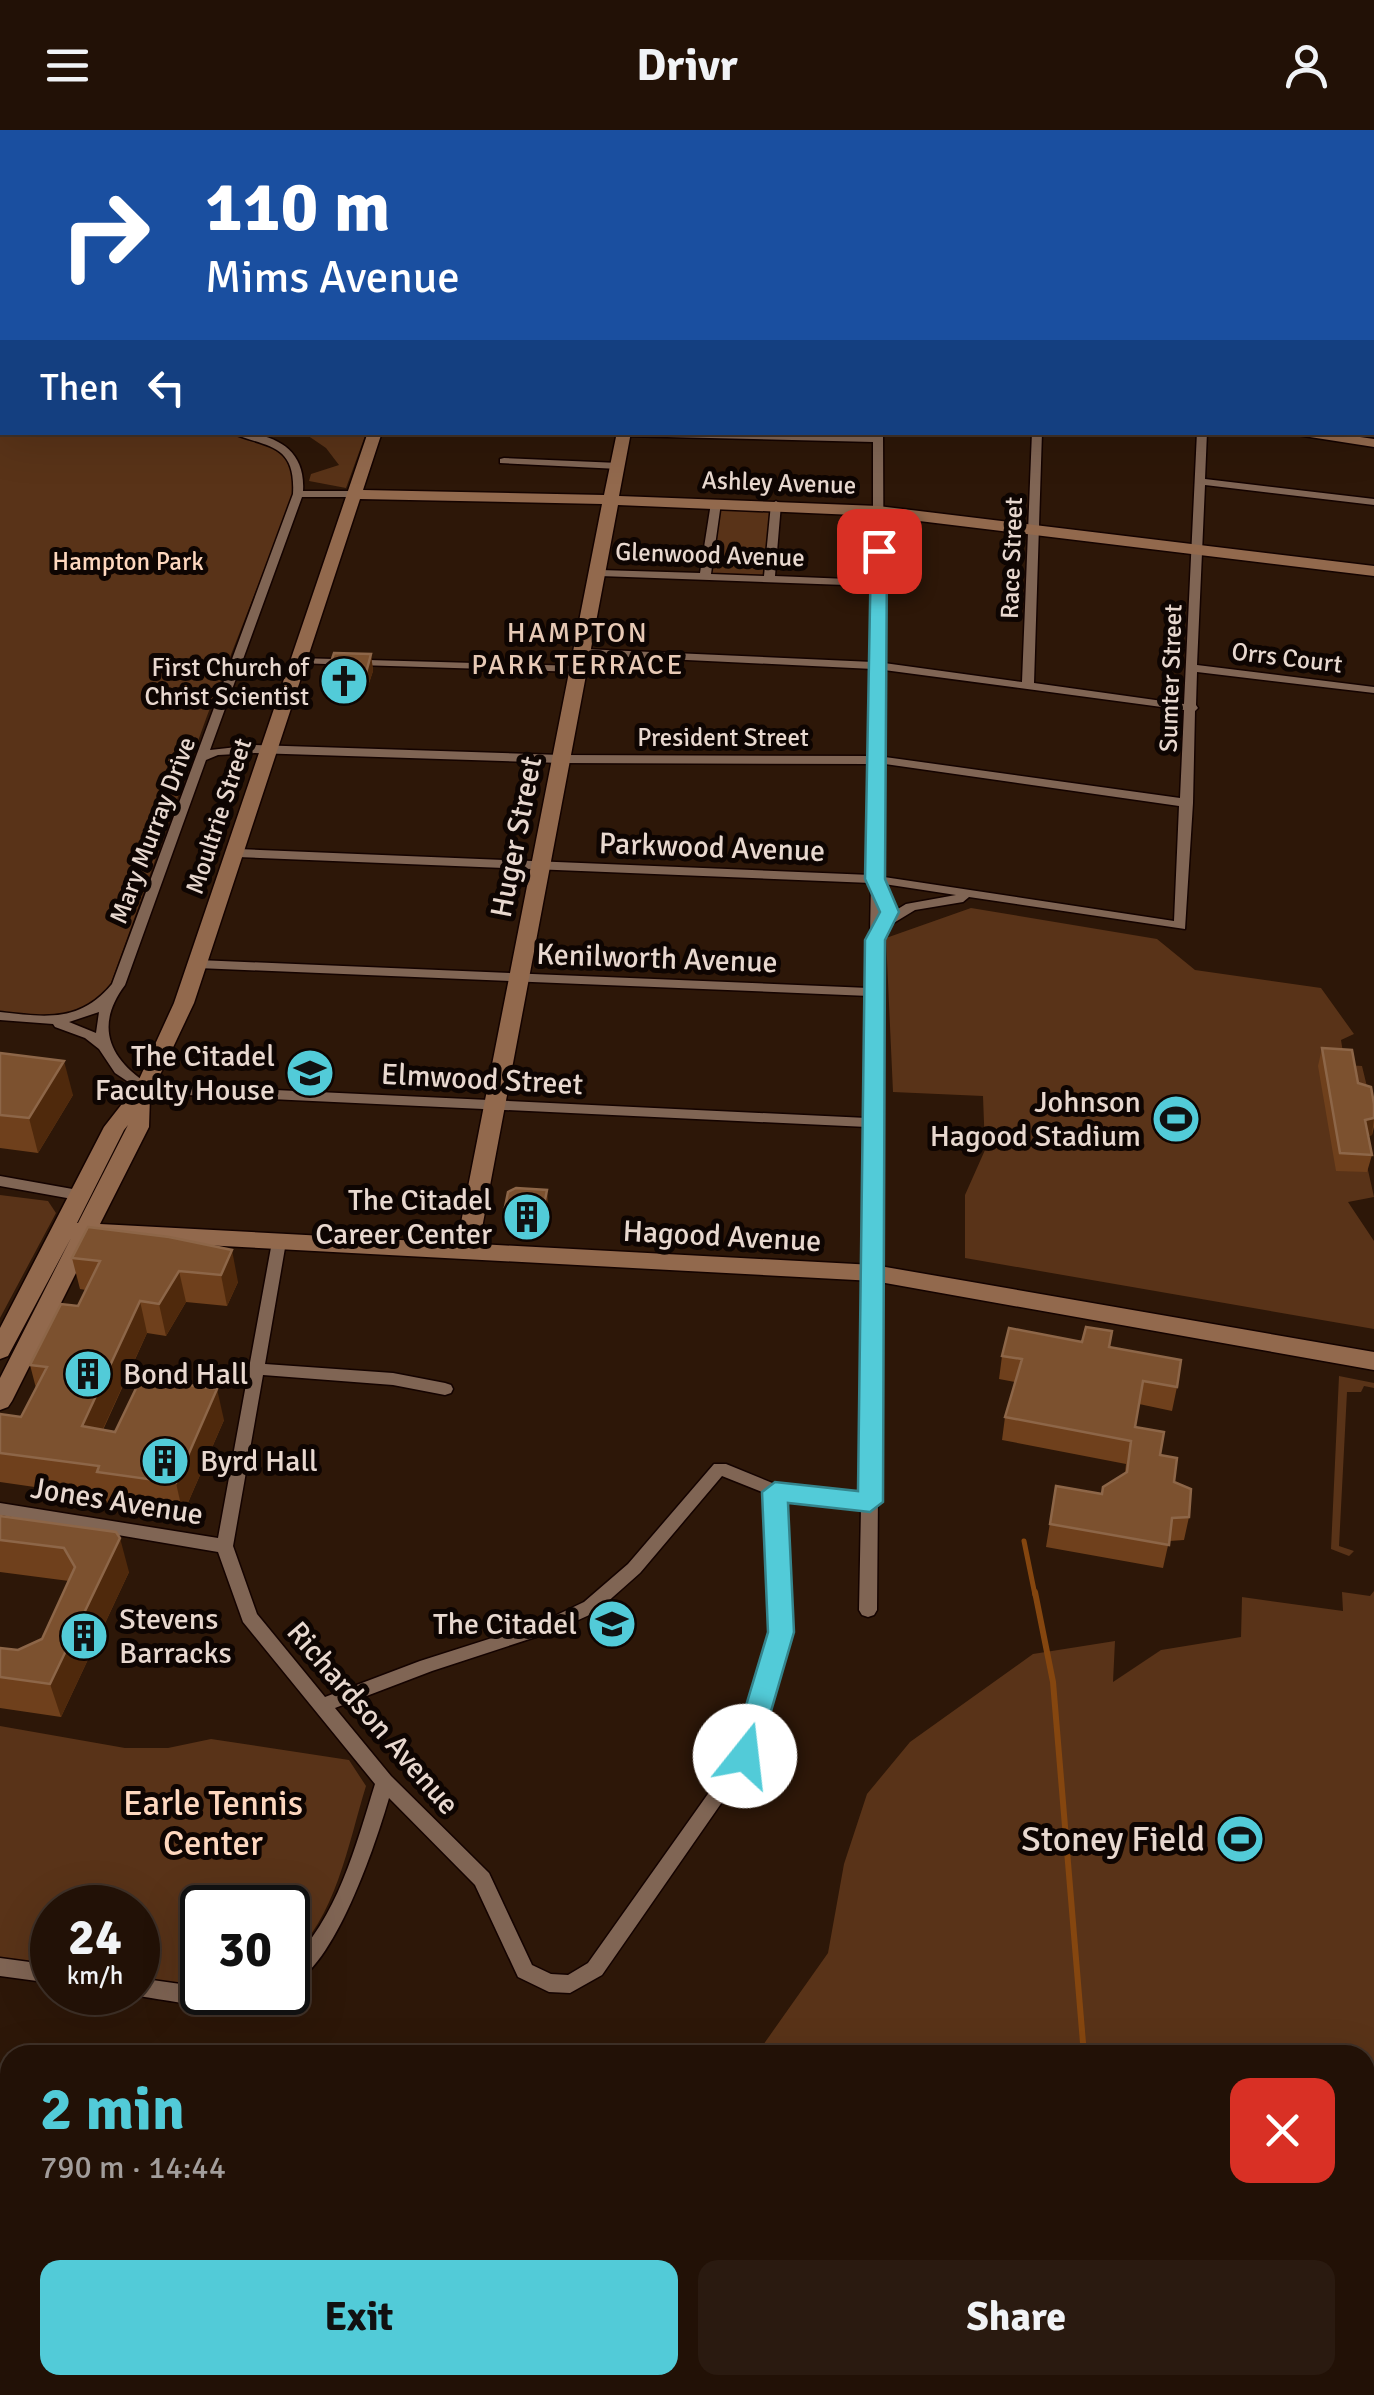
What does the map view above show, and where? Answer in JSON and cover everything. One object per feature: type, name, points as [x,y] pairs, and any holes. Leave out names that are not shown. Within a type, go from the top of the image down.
[{"type":"street","points":[[242,435],[285,450],[296,460],[301,472],[298,494]]},
{"type":"street","name":"Moultrie Street","points":[[0,1350],[116,1126],[142,1093],[198,964],[238,853],[262,749],[298,662],[374,435]]},
{"type":"street","name":"Huger Street","points":[[466,1253],[624,435]]},
{"type":"street","points":[[793,435],[877,436],[879,760],[868,1610]]},
{"type":"street","name":"Race Street","points":[[1028,685],[1037,435]]},
{"type":"street","name":"Sumter Street","points":[[1180,926],[1202,435]]},
{"type":"street","points":[[1309,435],[1374,443]]},
{"type":"street","points":[[504,461],[619,466]]},
{"type":"street","points":[[1200,482],[1374,502]]},
{"type":"street","name":"Ashley Avenue","points":[[298,494],[776,504],[878,511],[1374,572]]},
{"type":"street","name":"Mary Murray Drive","points":[[105,1047],[99,1023],[214,730],[298,494]]},
{"type":"street","points":[[706,576],[716,503]]},
{"type":"street","points":[[769,579],[776,504]]},
{"type":"street","name":"Glenwood Avenue","points":[[600,573],[880,583]]},
{"type":"street","points":[[298,662],[582,660],[879,666],[1192,708]]},
{"type":"street","name":"Orrs Court","points":[[1194,668],[1374,690]]},
{"type":"street","name":"President Street","points":[[214,730],[224,738],[262,749]]},
{"type":"street","name":"President Street","points":[[202,758],[216,752],[262,749],[561,759],[879,760],[1187,803]]},
{"type":"street","name":"Parkwood Avenue","points":[[238,853],[875,879],[1180,926]]},
{"type":"street","points":[[875,879],[888,902],[887,921],[875,940]]},
{"type":"street","points":[[887,921],[927,902],[990,896]]},
{"type":"street","name":"Kenilworth Avenue","points":[[198,964],[874,992]]},
{"type":"street","points":[[48,1022],[85,1015],[111,996]]},
{"type":"street","points":[[0,1016],[71,1026],[105,1047],[116,1069],[142,1093]]},
{"type":"street","name":"Moultrie Street","points":[[0,1401],[138,1127],[142,1093]]},
{"type":"street","name":"Elmwood Street","points":[[142,1093],[875,1123]]},
{"type":"street","points":[[0,1181],[78,1195]]},
{"type":"street","name":"Hagood Avenue","points":[[61,1230],[874,1273],[1374,1361]]},
{"type":"street","name":"Richardson Avenue","points":[[279,1242],[225,1546],[250,1617],[384,1782],[482,1879],[525,1971],[549,1983],[570,1984],[595,1969],[745,1756],[781,1632],[775,1492]]},
{"type":"street","points":[[257,1369],[393,1379],[445,1389]]},
{"type":"street","points":[[324,1705],[551,1626],[599,1601],[633,1571],[691,1496],[720,1468],[775,1492],[870,1502]]},
{"type":"street","name":"Jones Avenue","points":[[0,1510],[225,1546]]},
{"type":"street","points":[[310,1949],[325,1930],[364,1853],[384,1782]]},
{"type":"street","points":[[0,1967],[30,1971]]},
{"type":"green space","name":"Hampton Park","points":[[0,435],[234,435],[269,446],[291,461],[296,471],[294,493],[207,716],[111,983],[100,996],[75,1011],[47,1016],[0,1012]]},
{"type":"green space","points":[[307,435],[365,435],[346,488],[309,481],[311,474],[339,465],[326,448]]},
{"type":"green space","points":[[720,505],[772,506],[766,577],[710,575]]},
{"type":"green space","name":"Johnson Hagood Stadium","points":[[971,908],[1157,939],[1195,970],[1321,988],[1354,1034],[1341,1040],[1345,1065],[1362,1066],[1370,1099],[1366,1135],[1361,1139],[1374,1197],[1348,1202],[1374,1241],[1374,1329],[965,1258],[965,1195],[985,1150],[983,1096],[893,1092],[886,938]]},
{"type":"green space","points":[[0,1195],[48,1201],[56,1213],[0,1318]]},
{"type":"green space","points":[[1339,1376],[1374,1383],[1374,1388],[1364,1386],[1361,1392],[1347,1392],[1339,1546],[1354,1551],[1349,1556],[1331,1549]]},
{"type":"green space","points":[[1374,1591],[1374,2045],[763,2045],[828,1953],[844,1864],[867,1794],[910,1742],[1033,1654],[1115,1641],[1113,1682],[1161,1650],[1241,1637],[1242,1597],[1343,1611],[1342,1592],[1370,1596]]},
{"type":"green space","name":"Earle Tennis Center","points":[[0,1726],[125,1748],[168,1748],[211,1739],[349,1760],[366,1786],[338,1879],[310,1935],[310,1885],[180,1885],[180,1985],[160,1984],[160,1885],[30,1885],[30,1968],[0,1964]]},
{"type":"building","points":[[334,653],[371,654],[366,673],[328,671]]},
{"type":"building","points":[[1322,1048],[1352,1050],[1358,1083],[1371,1087],[1374,1118],[1365,1120],[1372,1155],[1340,1153]]},
{"type":"building","points":[[0,1053],[64,1061],[29,1118],[0,1115]]},
{"type":"building","points":[[516,1188],[547,1190],[542,1215],[511,1214],[512,1207],[505,1207],[508,1192]]},
{"type":"building","points":[[88,1227],[232,1250],[221,1275],[179,1271],[159,1304],[140,1301],[82,1426],[115,1432],[141,1378],[217,1389],[176,1483],[97,1472],[99,1466],[0,1453],[0,1414],[21,1417],[47,1367],[30,1365],[61,1304],[78,1306],[100,1261],[72,1258]]},
{"type":"building","points":[[1086,1327],[1112,1331],[1109,1347],[1181,1360],[1177,1387],[1143,1381],[1135,1427],[1164,1432],[1160,1455],[1177,1458],[1174,1482],[1191,1489],[1189,1517],[1172,1518],[1169,1545],[1050,1524],[1056,1486],[1102,1494],[1103,1487],[1127,1472],[1131,1441],[1005,1417],[1022,1359],[1002,1356],[1009,1328],[1082,1342]]},
{"type":"building","points":[[0,1516],[116,1532],[120,1538],[50,1684],[0,1677],[0,1648],[18,1650],[42,1639],[75,1567],[64,1548],[0,1540]]},
{"type":"waterway","points":[[1024,1541],[1035,1595]]},
{"type":"waterway","points":[[1035,1592],[1053,1682],[1083,2045]]},
{"type":"place","name":"First Church of Christ Scientist","points":[[344,681]]},
{"type":"place","name":"The Citadel Faculty House","points":[[310,1073]]},
{"type":"place","name":"Johnson Hagood Stadium","points":[[1176,1119]]},
{"type":"place","name":"The Citadel Career Center","points":[[527,1217]]},
{"type":"place","name":"Bond Hall","points":[[88,1374]]},
{"type":"place","name":"Byrd Hall","points":[[165,1461]]},
{"type":"place","name":"The Citadel","points":[[612,1624]]},
{"type":"place","name":"Stevens Barracks","points":[[84,1636]]},
{"type":"place","name":"Stoney Field","points":[[1240,1839]]},
{"type":"district","name":"HAMPTON PARK TERRACE","points":[[578,648]]},
{"type":"route","points":[[745,1756],[781,1632],[775,1492],[870,1502],[875,940],[890,912],[875,879],[879,551]]}]
